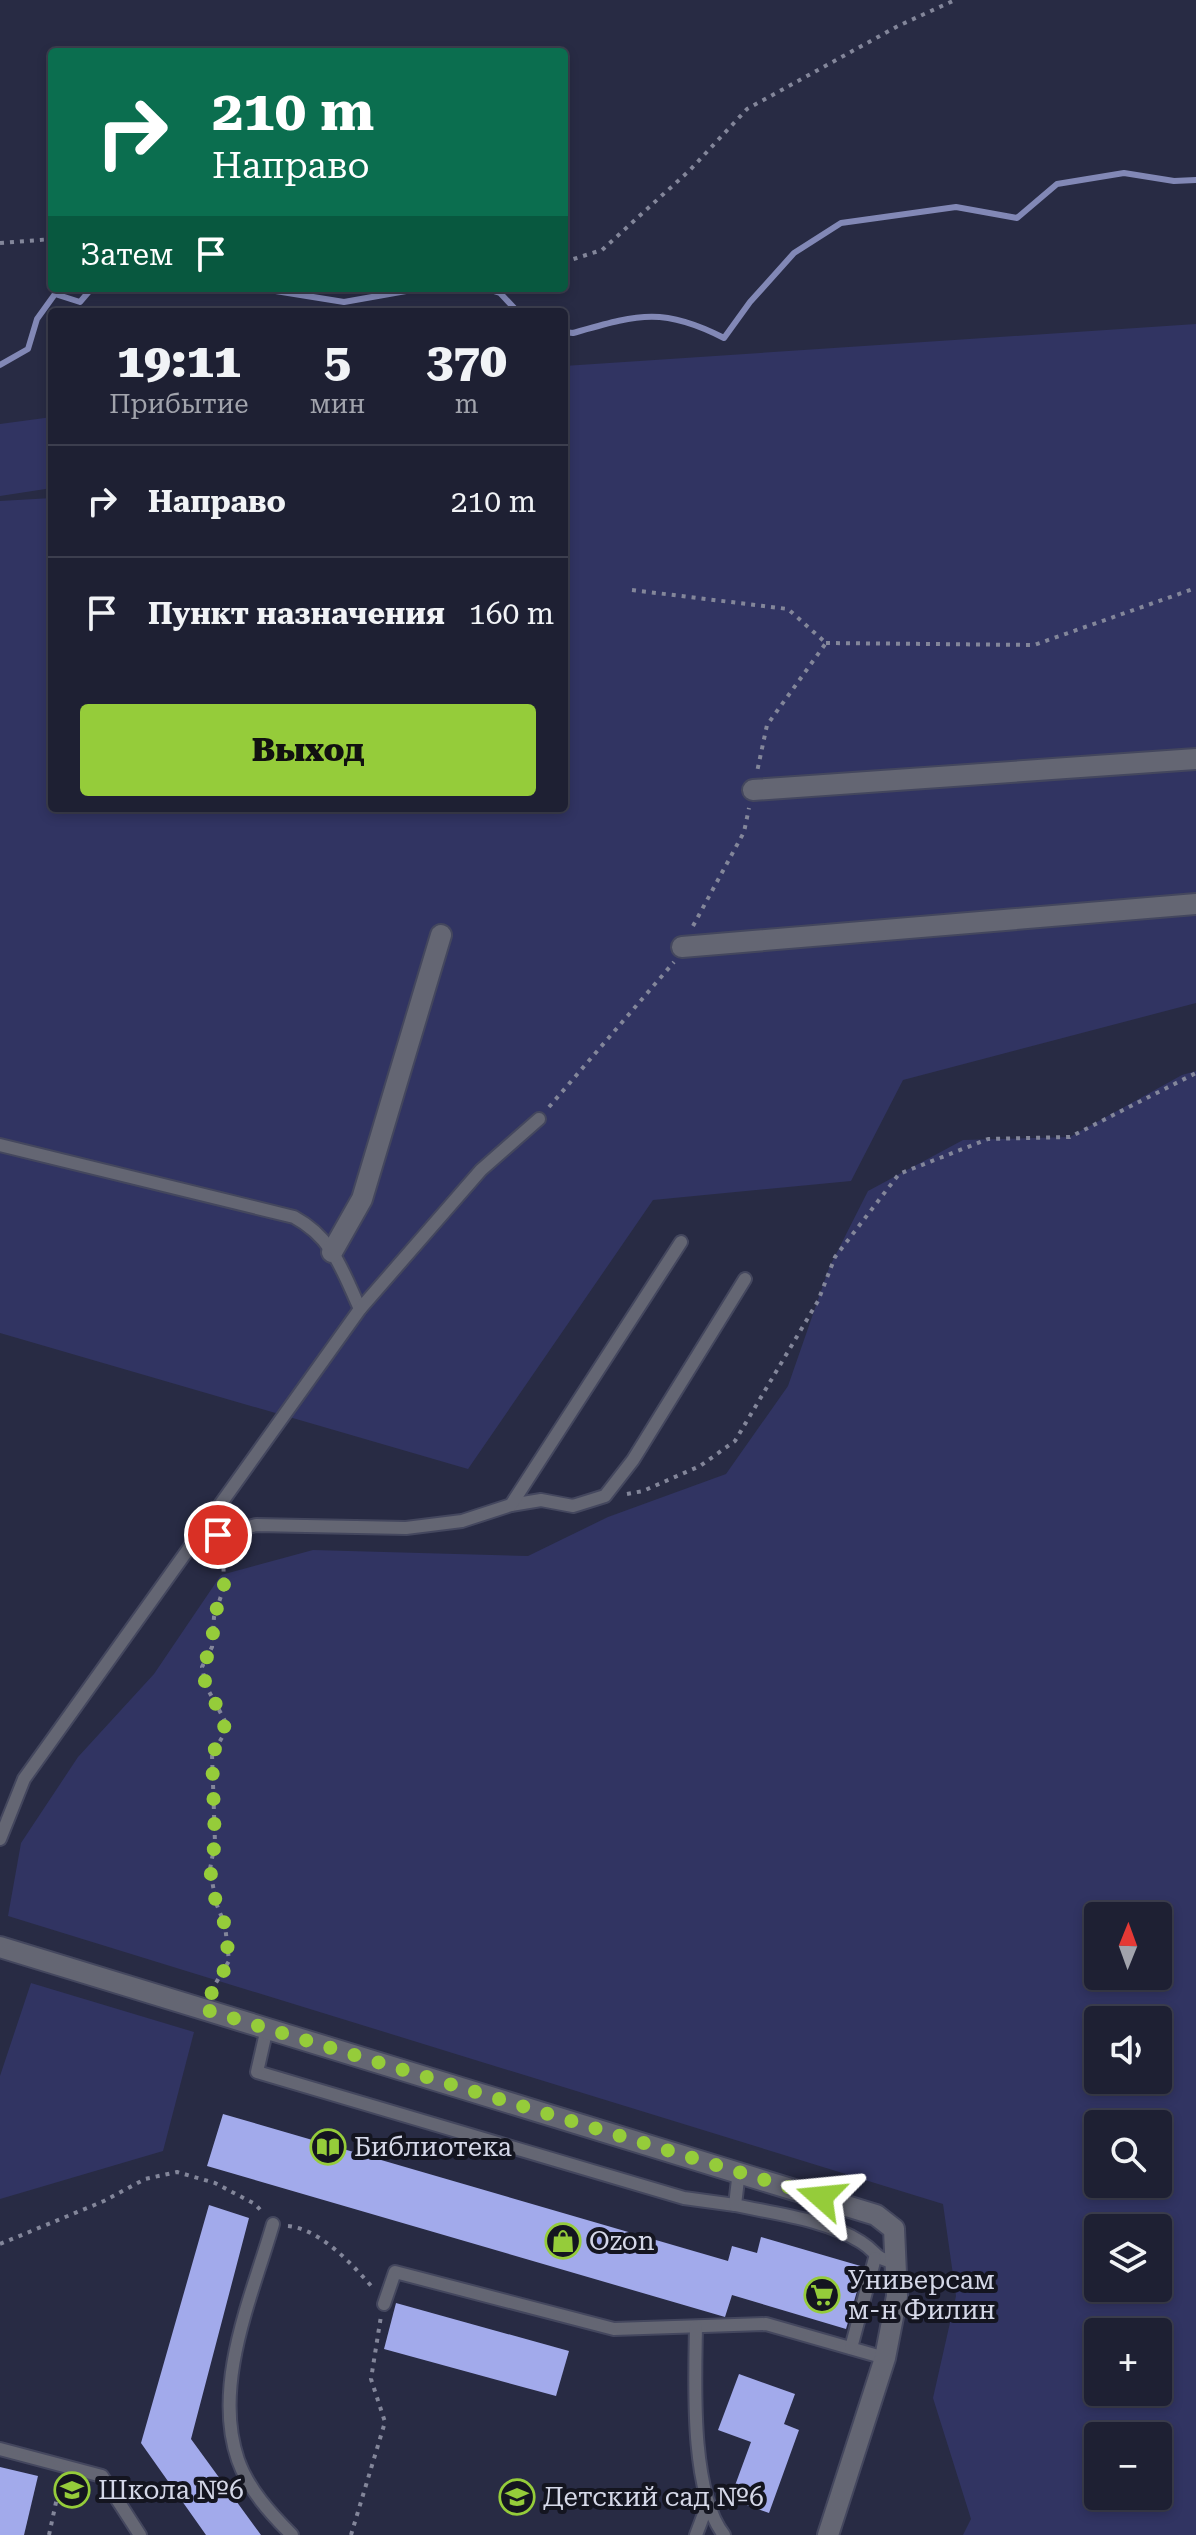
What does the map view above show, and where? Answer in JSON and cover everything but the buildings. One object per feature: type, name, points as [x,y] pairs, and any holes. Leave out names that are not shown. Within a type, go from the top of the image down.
[{"type":"street","points":[[753,790],[1196,759]]},
{"type":"street","points":[[682,947],[1196,904]]},
{"type":"street","points":[[332,1252],[362,1199],[441,935]]},
{"type":"street","points":[[0,1947],[876,2215],[894,2229],[898,2263],[897,2296],[885,2358],[828,2535]]},
{"type":"lane","points":[[0,1839],[24,1779],[360,1309],[481,1170],[539,1119]]},
{"type":"lane","points":[[0,1145],[294,1217],[316,1229],[332,1252],[360,1309]]},
{"type":"lane","points":[[511,1505],[681,1242]]},
{"type":"lane","points":[[193,1542],[256,1525],[406,1528],[462,1521],[511,1505],[541,1500],[573,1506],[605,1496],[633,1460],[745,1279]]},
{"type":"lane","points":[[267,2028],[257,2072],[684,2198],[806,2220],[863,2243],[875,2258],[898,2263]]},
{"type":"lane","points":[[735,2205],[739,2171]]},
{"type":"lane","points":[[273,2224],[245,2324],[229,2404],[238,2460],[266,2509],[292,2535]]},
{"type":"lane","points":[[851,2348],[875,2258]]},
{"type":"lane","points":[[384,2304],[395,2272],[614,2329],[766,2324],[885,2358]]},
{"type":"lane","points":[[696,2327],[695,2408],[707,2506],[724,2535]]},
{"type":"lane","points":[[0,2449],[102,2476],[140,2535]]},
{"type":"lane","points":[[696,2535],[707,2506]]},
{"type":"path","points":[[568,261],[602,250],[690,170],[747,109],[898,26],[955,0]]},
{"type":"path","points":[[0,243],[48,239]]},
{"type":"path","points":[[632,590],[788,609],[826,643],[1034,645],[1196,588]]},
{"type":"path","points":[[539,1119],[674,962],[744,832],[767,725],[826,643]]},
{"type":"path","points":[[605,1496],[643,1491],[700,1466],[735,1441],[818,1301],[835,1257],[899,1174],[988,1139],[1070,1137],[1196,1073]]},
{"type":"path","points":[[203,2009],[229,1961],[225,1925],[216,1903],[210,1869],[215,1843],[212,1754],[223,1736],[225,1721],[206,1686],[202,1667],[212,1647],[214,1617],[224,1587],[223,1551],[218,1535]]},
{"type":"path","points":[[0,2244],[104,2201],[145,2179],[177,2172],[215,2183],[255,2204],[273,2224],[298,2227],[350,2264],[384,2304],[373,2352],[371,2379],[385,2422],[351,2535]]},
{"type":"path","points":[[49,2535],[63,2466]]},
{"type":"shaded area","points":[[1196,324],[1196,1003],[903,1080],[851,1181],[653,1200],[468,1469],[0,1333],[0,501],[48,498],[48,812],[568,812],[568,366]]},
{"type":"shaded area","points":[[48,418],[48,489],[0,496],[0,424]]},
{"type":"shaded area","points":[[1196,1071],[1196,2535],[963,2535],[971,2519],[933,2398],[956,2296],[943,2204],[8,1916],[21,1843],[78,1757],[154,1674],[221,1575],[313,1550],[528,1556],[608,1517],[726,1474],[788,1386],[829,1268],[868,1191],[963,1140],[1070,1137],[1182,1075]]},
{"type":"shaded area","points":[[31,1983],[194,2032],[163,2151],[0,2199],[0,2076]]},
{"type":"waterway","points":[[568,332],[649,317],[683,321],[724,338],[750,302],[794,253],[841,223],[956,207],[1017,218],[1057,184],[1124,173],[1174,181],[1196,180]]},
{"type":"waterway","points":[[0,365],[28,349],[37,319],[55,294],[80,302],[89,292]]},
{"type":"waterway","points":[[282,292],[344,302],[400,292]]},
{"type":"waterway","points":[[497,292],[514,308]]},
{"type":"place","name":"Библиотека","points":[[328,2147]]},
{"type":"place","name":"Ozon","points":[[563,2241]]},
{"type":"place","name":"Универсам м-н Филин","points":[[822,2295]]},
{"type":"place","name":"Школа №6","points":[[72,2490]]},
{"type":"place","name":"Детский сад №6","points":[[517,2497]]},
{"type":"route","points":[[218,1535],[223,1551],[224,1587],[214,1617],[212,1647],[202,1667],[206,1686],[225,1721],[223,1736],[212,1754],[215,1843],[210,1869],[216,1903],[225,1925],[229,1961],[203,2009],[821,2197]]}]
